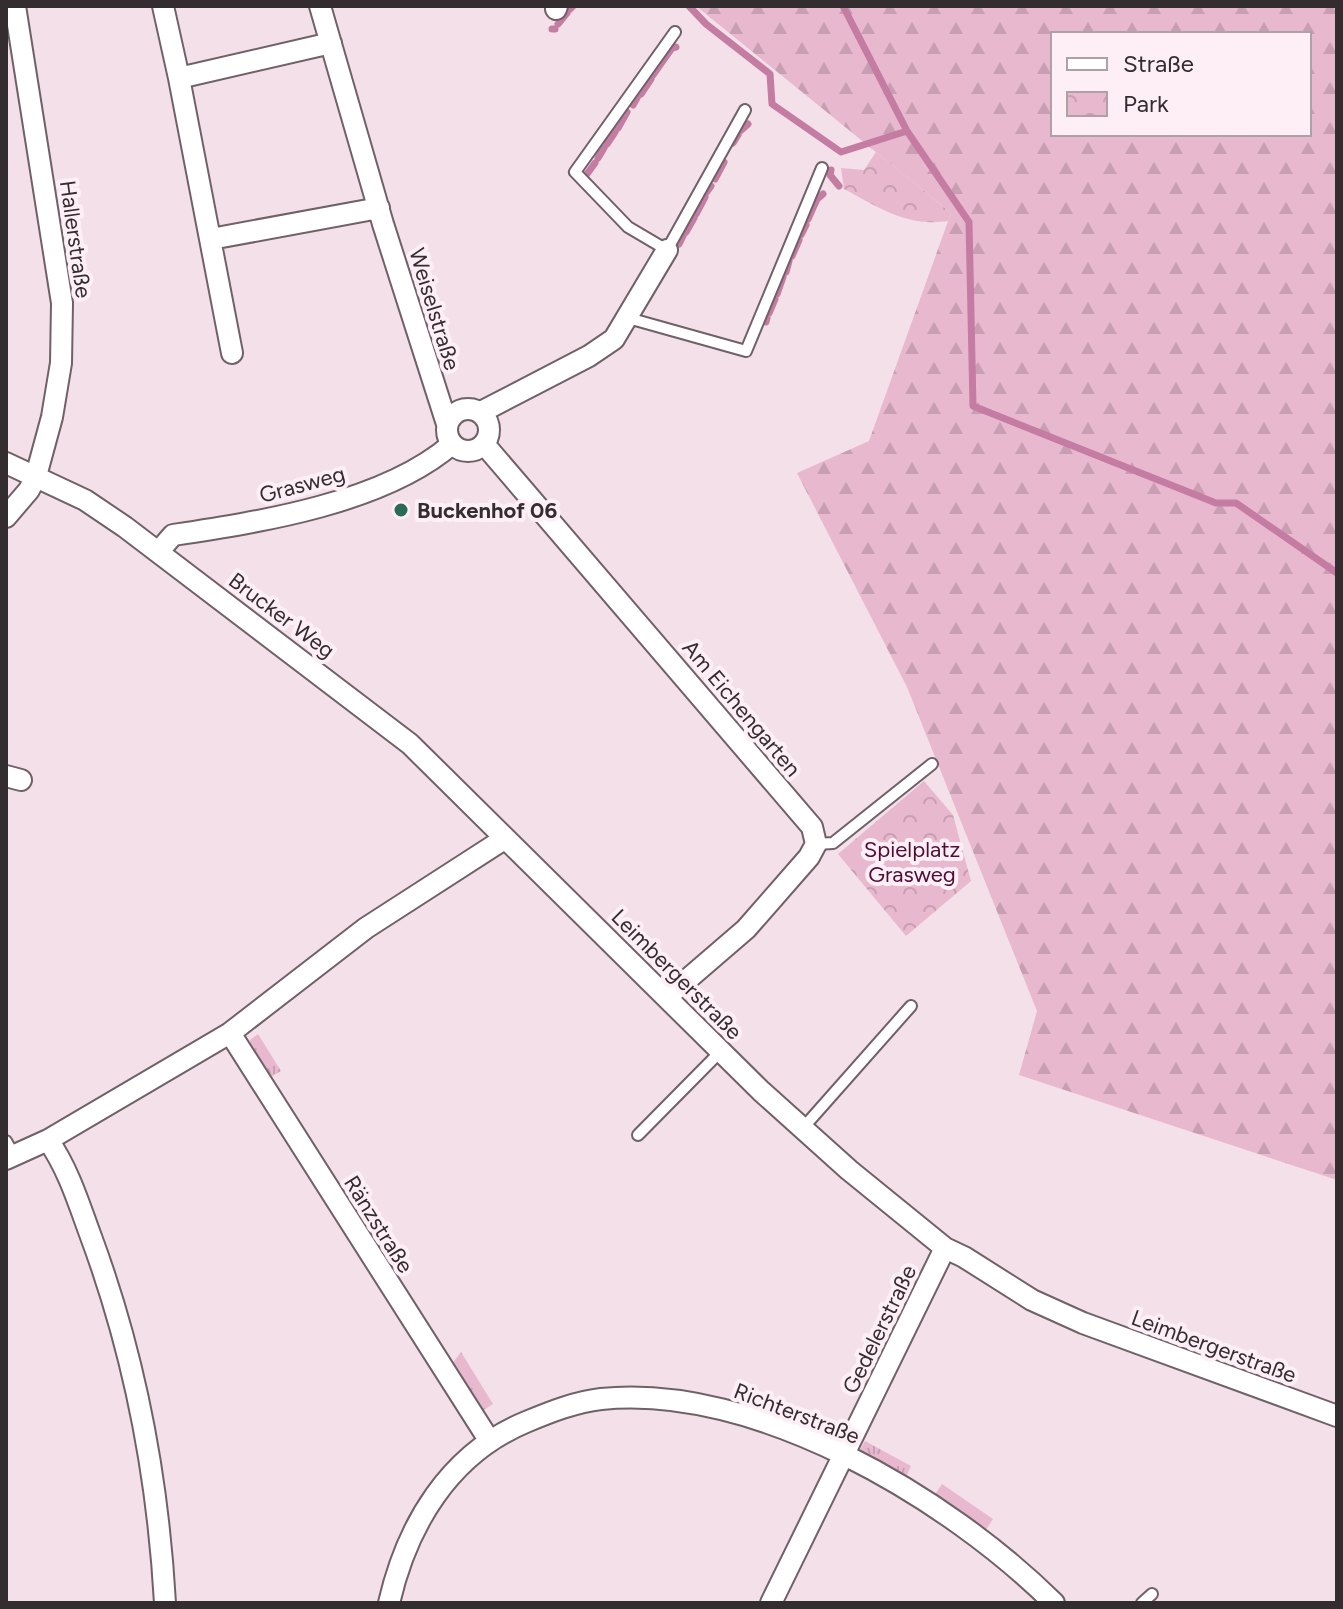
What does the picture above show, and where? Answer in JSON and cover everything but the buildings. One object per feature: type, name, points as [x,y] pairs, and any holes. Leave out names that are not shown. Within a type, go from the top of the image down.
[{"type":"street","name":"Hallerstraße","points":[[6,517],[29,490],[36,476],[52,417],[61,363],[62,303],[15,6]]},
{"type":"street","points":[[163,6],[232,353]]},
{"type":"street","name":"Weiselstraße","points":[[320,6],[450,434]]},
{"type":"street","points":[[179,78],[331,43]]},
{"type":"street","points":[[211,239],[379,208]]},
{"type":"street","name":"Grasweg","points":[[159,551],[173,535],[272,518],[364,493],[433,461],[450,434],[455,412],[468,408],[481,412],[589,356],[614,339],[667,250]]},
{"type":"street","points":[[450,434],[464,451],[472,451],[484,444],[490,431],[481,412]]},
{"type":"street","name":"Am Eichengarten","points":[[484,444],[812,827],[816,844]]},
{"type":"street","name":"Brucker Weg","points":[[6,463],[85,500],[159,551],[410,744],[504,839]]},
{"type":"street","points":[[9,1152],[48,1140],[230,1033],[366,928],[504,839]]},
{"type":"street","name":"Leimbergerstraße","points":[[504,839],[803,1128],[945,1248],[1032,1300],[1083,1323],[1337,1416]]},
{"type":"street","points":[[667,997],[746,929],[809,857],[816,844]]},
{"type":"street","name":"Ränzstraße","points":[[230,1033],[489,1440]]},
{"type":"street","points":[[48,1140],[64,1163],[103,1268],[131,1372],[151,1469],[165,1603]]},
{"type":"street","name":"Gedelerstraße","points":[[771,1603],[945,1248]]},
{"type":"street","name":"Richterstraße","points":[[389,1603],[414,1530],[425,1508],[457,1468],[489,1440],[513,1427],[570,1405],[599,1399],[683,1402],[723,1409],[777,1427],[843,1455],[949,1515],[987,1542],[1054,1603]]},
{"type":"lane","points":[[675,32],[608,130],[575,172],[628,227],[667,250],[745,110]]},
{"type":"lane","points":[[628,318],[746,351],[822,168]]},
{"type":"lane","points":[[816,844],[833,843],[932,764]]},
{"type":"lane","points":[[803,1128],[911,1006]]},
{"type":"lane","points":[[638,1135],[721,1051]]},
{"type":"lane","points":[[1142,1603],[1152,1594]]},
{"type":"green space","points":[[696,6],[1337,6],[1337,1180],[1019,1075],[1037,1011],[907,687],[797,473],[869,441],[951,213]]},
{"type":"green space","points":[[876,152],[951,213],[948,221],[906,219],[844,189],[841,168],[864,170]]},
{"type":"green space","name":"Spielplatz Grasweg","points":[[924,781],[953,815],[971,881],[906,936],[838,854]]},
{"type":"green space","points":[[258,1034],[281,1071],[271,1077],[251,1047],[250,1040]]},
{"type":"green space","points":[[461,1352],[493,1404],[482,1411],[452,1364]]},
{"type":"green space","points":[[865,1441],[911,1466],[905,1479],[861,1455],[859,1452]]},
{"type":"green space","points":[[942,1484],[993,1519],[985,1531],[934,1496]]},
{"type":"waterway","points":[[570,9],[573,6]]},
{"type":"waterway","points":[[689,6],[706,24],[770,74],[772,104],[841,152],[907,131],[969,222],[973,406],[1216,503],[1236,503],[1337,573]]},
{"type":"waterway","points":[[843,6],[907,131]]},
{"type":"waterway","points":[[558,24],[567,13]]},
{"type":"waterway","points":[[653,75],[672,48],[676,47]]},
{"type":"waterway","points":[[641,94],[651,79]]},
{"type":"waterway","points":[[633,105],[637,98]]},
{"type":"waterway","points":[[618,128],[627,112]]},
{"type":"waterway","points":[[740,131],[748,124]]},
{"type":"waterway","points":[[607,144],[615,132]]},
{"type":"waterway","points":[[733,143],[738,135]]},
{"type":"waterway","points":[[598,158],[604,148]]},
{"type":"waterway","points":[[715,179],[724,162]]},
{"type":"waterway","points":[[587,174],[595,163]]},
{"type":"waterway","points":[[831,170],[830,175],[839,186]]},
{"type":"waterway","points":[[706,193],[711,186]]},
{"type":"waterway","points":[[808,219],[817,199],[823,194]]},
{"type":"waterway","points":[[696,214],[705,197]]},
{"type":"waterway","points":[[686,232],[694,218]]},
{"type":"waterway","points":[[801,235],[806,225]]},
{"type":"waterway","points":[[679,244],[683,236]]},
{"type":"waterway","points":[[792,256],[799,240]]},
{"type":"waterway","points":[[786,272],[789,261]]},
{"type":"waterway","points":[[777,294],[783,277]]},
{"type":"waterway","points":[[769,313],[775,299]]},
{"type":"waterway","points":[[766,322],[767,318]]},
{"type":"place","name":"Buckenhof 06","points":[[401,510]]}]
